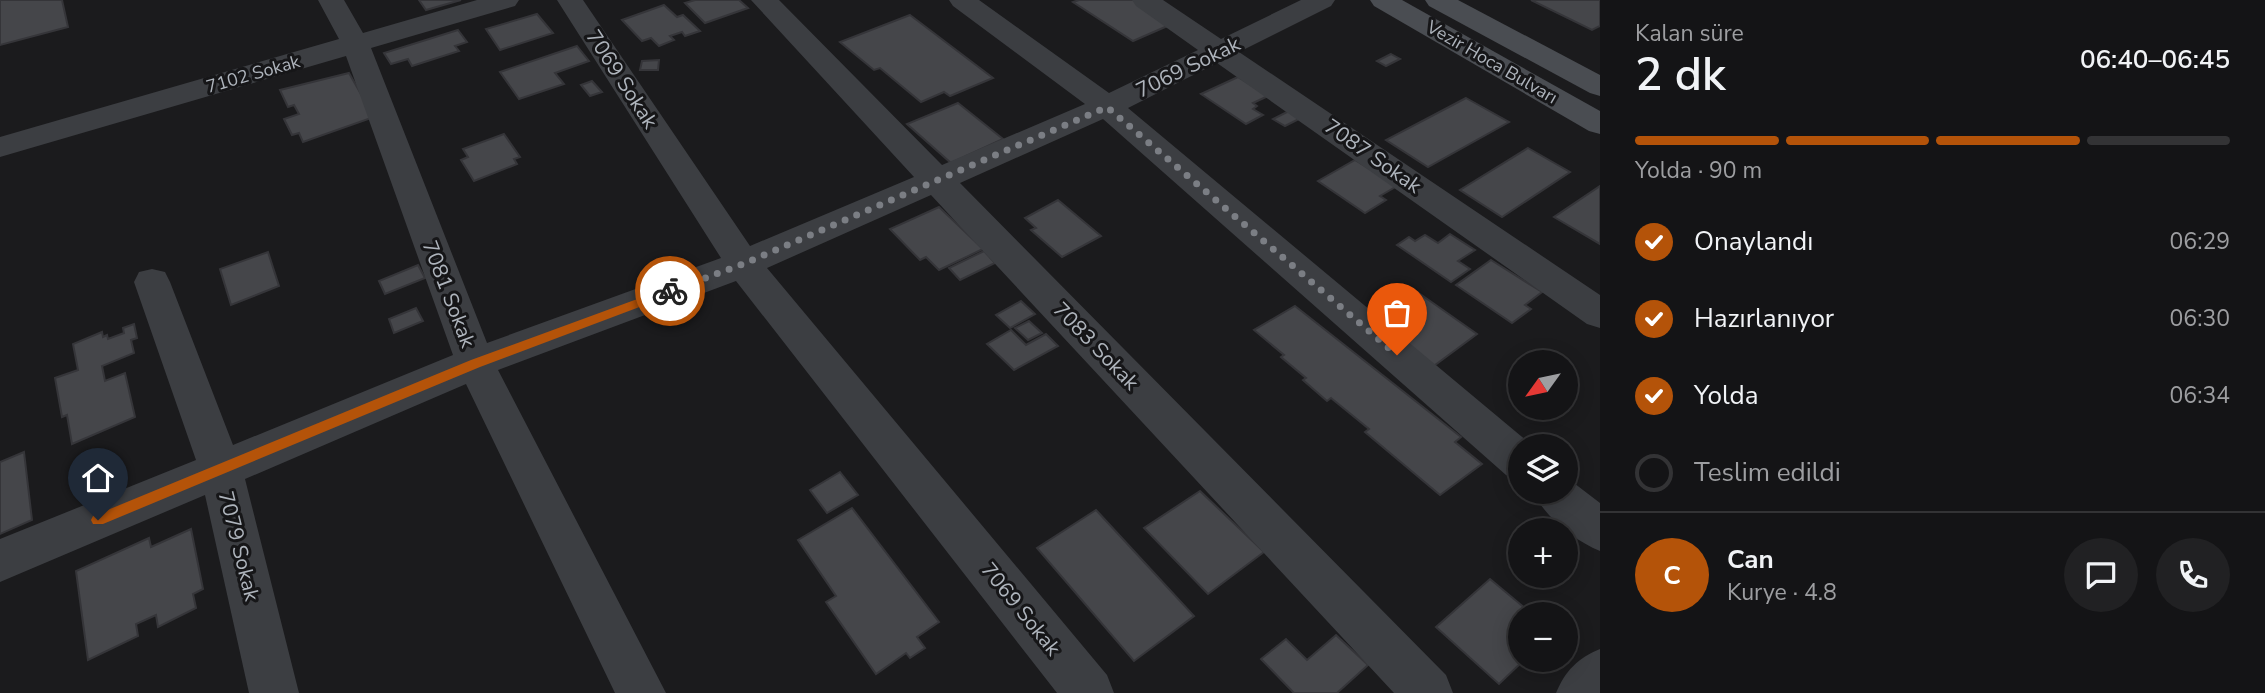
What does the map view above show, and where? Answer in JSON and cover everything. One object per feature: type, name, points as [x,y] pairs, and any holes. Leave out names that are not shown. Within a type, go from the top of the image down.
[{"type":"main road","name":"Vezir Hoca Bulvarı","points":[[1383,0],[1600,124]]},
{"type":"main road","name":"Vezir Hoca Bulvarı","points":[[1438,0],[1600,87]]},
{"type":"street","name":"7081 Sokak","points":[[331,0],[356,45],[475,363],[641,693]]},
{"type":"street","name":"7102 Sokak","points":[[0,147],[506,0]]},
{"type":"street","name":"7069 Sokak","points":[[570,0],[743,264],[1089,693]]},
{"type":"street","name":"7083 Sokak","points":[[764,0],[1428,693]]},
{"type":"street","points":[[962,0],[1107,107],[1508,451]]},
{"type":"street","name":"7087 Sokak","points":[[1145,0],[1600,314]]},
{"type":"street","name":"7069 Sokak","points":[[0,561],[475,363],[743,264],[1107,107],[1322,0]]},
{"type":"street","name":"7079 Sokak","points":[[152,282],[221,470],[274,693]]},
{"type":"street","points":[[1569,504],[1600,530]]},
{"type":"street","points":[[1581,693],[1600,674]]},
{"type":"building","points":[[0,0],[62,0],[68,27],[0,45]]},
{"type":"building","points":[[419,0],[461,0],[426,10]]},
{"type":"building","points":[[695,0],[739,0],[748,8],[705,23],[685,3]]},
{"type":"building","points":[[1134,0],[1172,24],[1133,41],[1073,2]]},
{"type":"building","points":[[1531,0],[1600,0],[1600,26],[1592,30]]},
{"type":"building","points":[[664,5],[677,17],[683,15],[700,31],[685,36],[682,32],[670,36],[674,40],[659,46],[651,38],[642,41],[622,20]]},
{"type":"building","points":[[537,14],[553,33],[500,50],[486,29]]},
{"type":"building","points":[[910,15],[993,78],[950,96],[944,92],[921,102],[880,68],[874,70],[840,42]]},
{"type":"building","points":[[458,30],[467,42],[455,46],[459,51],[412,66],[408,59],[391,64],[384,53]]},
{"type":"building","points":[[577,46],[589,61],[555,73],[564,84],[519,99],[500,72]]},
{"type":"building","points":[[1391,54],[1400,59],[1386,66],[1377,61]]},
{"type":"building","points":[[659,60],[658,70],[640,70],[642,61]]},
{"type":"building","points":[[349,73],[374,117],[303,142],[299,133],[292,135],[284,119],[299,114],[294,105],[288,107],[280,90]]},
{"type":"building","points":[[1238,77],[1268,96],[1253,103],[1257,106],[1253,109],[1263,115],[1246,124],[1201,94]]},
{"type":"building","points":[[592,81],[602,92],[590,96],[581,85]]},
{"type":"building","points":[[1466,98],[1509,122],[1428,167],[1386,140]]},
{"type":"building","points":[[958,103],[1003,139],[951,163],[907,124]]},
{"type":"building","points":[[1289,111],[1301,118],[1285,126],[1273,119]]},
{"type":"building","points":[[504,134],[520,157],[514,159],[517,164],[474,181],[461,160],[468,157],[463,149]]},
{"type":"building","points":[[1528,148],[1570,172],[1502,217],[1460,190]]},
{"type":"building","points":[[1355,160],[1397,186],[1380,196],[1386,200],[1365,213],[1318,181]]},
{"type":"building","points":[[1600,186],[1600,244],[1554,217]]},
{"type":"building","points":[[1058,200],[1101,236],[1062,257],[1031,230],[1036,228],[1025,218]]},
{"type":"building","points":[[939,207],[983,249],[939,270],[926,257],[920,260],[890,229]]},
{"type":"building","points":[[1450,234],[1475,250],[1458,261],[1470,269],[1451,282],[1397,245],[1409,237],[1415,241],[1425,235],[1438,243]]},
{"type":"building","points":[[984,251],[995,263],[960,280],[949,268]]},
{"type":"building","points":[[268,252],[279,286],[231,305],[220,269]]},
{"type":"building","points":[[1491,260],[1542,292],[1525,305],[1531,309],[1512,323],[1456,285]]},
{"type":"building","points":[[418,265],[425,278],[385,294],[379,281]]},
{"type":"building","points":[[1413,289],[1477,334],[1431,368],[1366,320]]},
{"type":"building","points":[[1021,301],[1035,314],[1010,328],[996,315]]},
{"type":"building","points":[[1295,306],[1461,437],[1455,442],[1482,464],[1440,495],[1365,432],[1369,429],[1331,398],[1327,401],[1303,380],[1306,378],[1281,357],[1284,355],[1254,330]]},
{"type":"building","points":[[416,308],[423,321],[394,333],[389,319]]},
{"type":"building","points":[[1029,321],[1042,333],[1028,340],[1015,328]]},
{"type":"building","points":[[134,324],[137,338],[131,340],[134,353],[102,366],[105,381],[125,373],[135,417],[72,444],[67,415],[62,417],[55,378],[78,370],[73,344],[102,332],[103,337],[107,335],[108,339],[124,333],[123,328]]},
{"type":"building","points":[[1011,330],[1026,345],[1046,334],[1058,346],[1014,370],[987,344]]},
{"type":"building","points":[[24,452],[32,520],[0,534],[0,462]]},
{"type":"building","points":[[840,472],[858,495],[827,513],[810,490]]},
{"type":"building","points":[[1200,491],[1264,552],[1208,594],[1144,528]]},
{"type":"building","points":[[852,508],[939,622],[917,637],[925,648],[910,658],[906,653],[876,674],[826,602],[836,596],[798,540]]},
{"type":"building","points":[[1096,510],[1194,616],[1134,661],[1037,548]]},
{"type":"building","points":[[191,529],[203,589],[193,594],[196,608],[158,627],[156,615],[136,624],[138,636],[88,660],[76,571],[149,538],[151,547]]},
{"type":"building","points":[[1490,579],[1518,602],[1508,602],[1508,672],[1512,672],[1499,684],[1436,627]]},
{"type":"building","points":[[1336,635],[1368,665],[1337,693],[1294,693],[1261,659],[1286,639],[1307,660]]},
{"type":"way so far","points":[[670,291],[743,264],[1107,107],[1397,355]]},
{"type":"route","points":[[98,520],[475,363],[670,291]]}]
